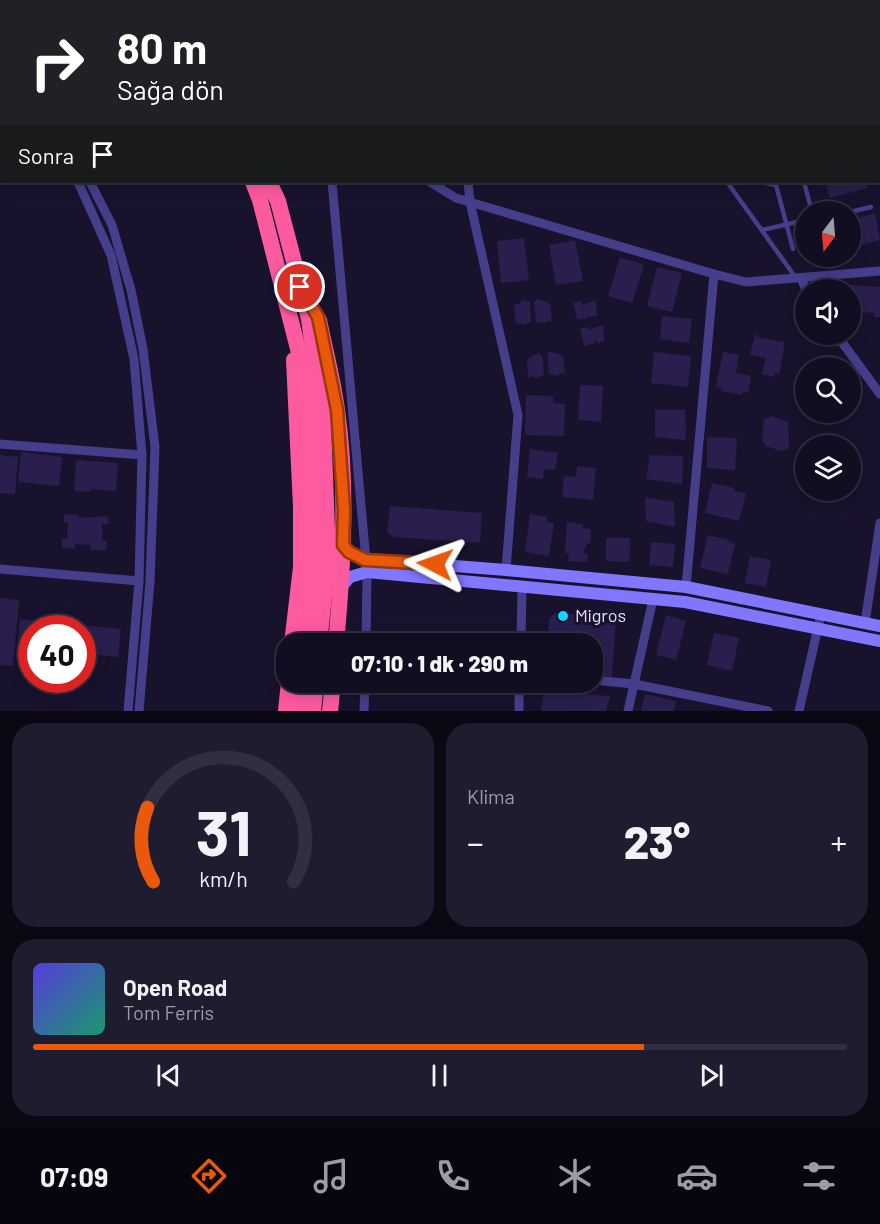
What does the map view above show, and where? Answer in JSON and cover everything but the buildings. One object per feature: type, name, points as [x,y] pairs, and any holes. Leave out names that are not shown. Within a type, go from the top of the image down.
[{"type":"highway","points":[[253,183],[260,200],[308,388],[316,569],[308,633]]},
{"type":"highway","points":[[269,183],[278,201],[309,319],[322,421],[328,557],[320,633]]},
{"type":"highway","points":[[300,287],[318,317],[337,410],[344,510],[342,586],[337,633]]},
{"type":"highway","points":[[293,332],[301,567],[293,633]]},
{"type":"highway","points":[[286,711],[288,693]]},
{"type":"highway","points":[[300,711],[302,693]]},
{"type":"highway","points":[[313,711],[315,693]]},
{"type":"highway","points":[[330,711],[332,693]]},
{"type":"street","points":[[78,183],[111,255],[134,359],[142,455],[139,581],[128,711]]},
{"type":"street","points":[[91,183],[112,225],[131,290],[143,349],[154,447],[150,582],[139,711]]},
{"type":"street","points":[[332,183],[367,572],[366,633]]},
{"type":"street","points":[[432,183],[456,198],[746,282],[880,271]]},
{"type":"street","points":[[468,183],[470,201],[518,415],[506,570]]},
{"type":"street","points":[[686,587],[714,274]]},
{"type":"street","points":[[844,345],[880,394]]},
{"type":"street","points":[[0,444],[142,455]]},
{"type":"street","points":[[865,623],[880,523]]},
{"type":"street","points":[[343,545],[349,552],[365,560],[506,570],[686,587],[880,626]]},
{"type":"street","points":[[0,569],[139,581]]},
{"type":"street","points":[[342,586],[350,577],[367,572],[685,602],[880,641]]},
{"type":"street","points":[[520,633],[522,587]]},
{"type":"street","points":[[628,711],[653,599]]},
{"type":"street","points":[[799,711],[821,614]]},
{"type":"street","points":[[603,681],[634,684],[768,711]]},
{"type":"street","points":[[364,711],[365,693]]},
{"type":"street","points":[[519,693],[519,711]]},
{"type":"lane","points":[[728,183],[799,278]]},
{"type":"lane","points":[[765,183],[776,185],[793,249]]},
{"type":"lane","points":[[804,183],[809,201]]},
{"type":"lane","points":[[861,209],[871,207]]},
{"type":"lane","points":[[762,230],[795,223]]},
{"type":"place","name":"Migros","points":[[563,616]]},
{"type":"route","points":[[300,287],[318,317],[337,410],[344,510],[343,545],[349,552],[365,560],[435,564]]}]
